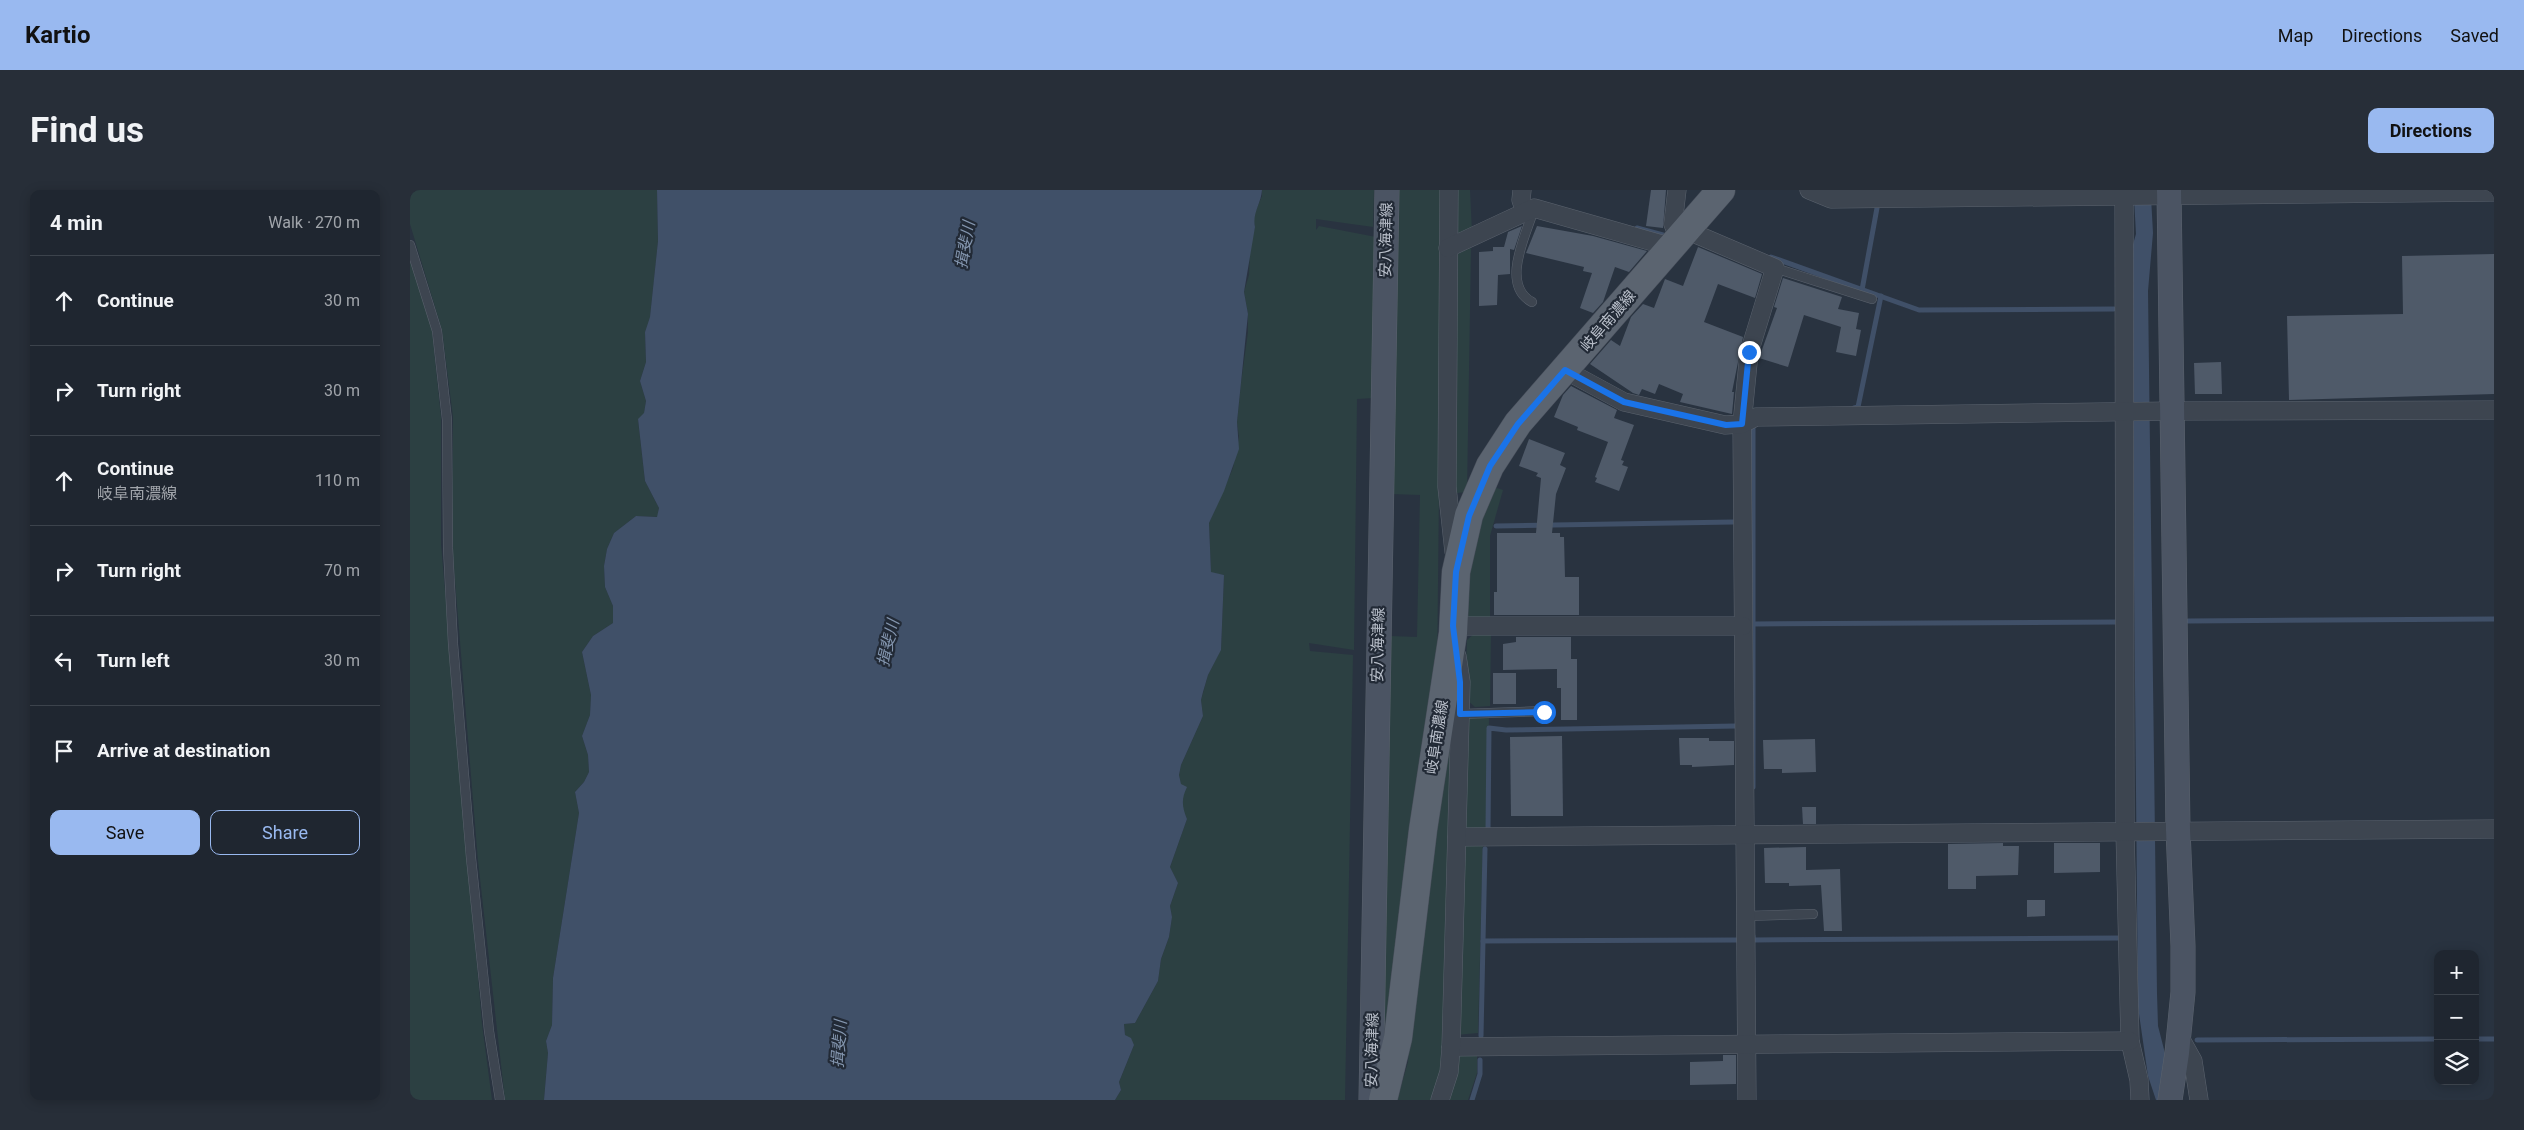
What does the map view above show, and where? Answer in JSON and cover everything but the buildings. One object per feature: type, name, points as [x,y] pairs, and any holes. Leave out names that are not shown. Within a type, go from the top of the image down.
[{"type":"main road","name":"安八海津線","points":[[1372,1100],[1387,190]]},
{"type":"main road","name":"岐阜南濃線","points":[[1383,1100],[1398,1038],[1423,830],[1453,630],[1456,572],[1469,516],[1490,466],[1518,424],[1721,190]]},
{"type":"main road","points":[[2165,192],[2165,411],[2172,830],[2183,946],[2183,992],[2170,1100]]},
{"type":"street","points":[[1449,190],[1447,487],[1456,572]]},
{"type":"street","points":[[1522,190],[1521,200],[1530,210]]},
{"type":"street","points":[[1677,190],[1673,224],[1678,239]]},
{"type":"street","points":[[1810,190],[1831,199],[2165,192],[2494,192]]},
{"type":"street","points":[[2127,193],[2126,412],[2130,1041],[2139,1080],[2140,1100]]},
{"type":"street","points":[[1448,248],[1530,210],[1678,239],[1775,268],[1749,352],[1742,424],[1747,1100]]},
{"type":"street","points":[[1565,370],[1624,402],[1726,425],[1742,424],[1756,417],[2165,411],[2494,410]]},
{"type":"street","points":[[1440,1100],[1449,1072],[1451,1047],[1453,910],[1457,837],[1460,682],[1453,630],[1743,626]]},
{"type":"street","points":[[1457,837],[2494,828]]},
{"type":"street","points":[[1451,1047],[2130,1041]]},
{"type":"street","points":[[2178,1045],[2193,1061],[2199,1100]]},
{"type":"lane","points":[[1530,210],[1515,272],[1517,287],[1524,298],[1532,302]]},
{"type":"lane","points":[[410,245],[437,331],[447,420],[448,548],[453,644],[471,858],[489,1030],[500,1100]]},
{"type":"lane","points":[[1775,268],[1872,299]]},
{"type":"lane","points":[[1460,714],[1544,712]]},
{"type":"lane","points":[[1746,916],[1813,914]]},
{"type":"green space","points":[[410,190],[657,190],[658,241],[650,318],[645,332],[646,362],[640,381],[646,401],[644,414],[638,420],[645,481],[659,508],[658,517],[636,516],[614,533],[607,549],[604,566],[605,587],[613,606],[613,623],[593,636],[582,652],[591,695],[590,715],[582,736],[588,755],[589,772],[584,782],[575,792],[579,813],[553,978],[552,1025],[546,1041],[548,1053],[544,1100],[505,1100],[478,861],[452,544],[453,417],[442,330],[410,224]]},
{"type":"green space","points":[[1262,190],[1374,190],[1373,227],[1316,219],[1316,230],[1319,226],[1376,237],[1373,398],[1357,399],[1354,650],[1309,643],[1310,651],[1353,655],[1345,1100],[1115,1100],[1121,1090],[1119,1082],[1134,1045],[1125,1035],[1124,1024],[1135,1023],[1158,981],[1161,959],[1169,937],[1172,917],[1170,906],[1178,883],[1170,867],[1187,819],[1182,808],[1183,795],[1179,775],[1181,765],[1203,716],[1201,700],[1208,675],[1221,649],[1224,575],[1211,573],[1209,523],[1233,468],[1239,437],[1237,422],[1248,332],[1248,314],[1244,292],[1249,275],[1250,247],[1255,227],[1253,217],[1262,196]]},
{"type":"green space","points":[[1397,190],[1442,190],[1437,683],[1412,827],[1381,1058],[1390,636],[1417,637],[1420,495],[1391,494]]},
{"type":"green space","points":[[1456,190],[1470,190],[1472,233],[1459,236],[1456,232]]},
{"type":"green space","points":[[1471,248],[1467,492],[1457,493],[1453,486],[1455,259],[1459,253]]},
{"type":"green space","points":[[410,260],[432,331],[441,417],[441,544],[482,1024],[492,1100],[410,1100]]},
{"type":"green space","points":[[1497,488],[1503,490],[1490,536],[1490,622],[1475,623],[1466,616],[1471,553],[1478,524],[1490,492]]},
{"type":"green space","points":[[1476,632],[1491,632],[1490,706],[1475,707],[1465,698],[1467,640]]},
{"type":"green space","points":[[1452,701],[1443,1071],[1433,1100],[1397,1100],[1408,1062],[1411,992]]},
{"type":"green space","points":[[1472,716],[1489,717],[1487,831],[1471,832],[1463,823],[1464,724]]},
{"type":"green space","points":[[1471,842],[1483,842],[1478,1033],[1456,1035],[1460,850]]},
{"type":"green space","points":[[1461,1052],[1477,1052],[1477,1073],[1468,1100],[1448,1100]]},
{"type":"water","name":"揖斐川","points":[[657,190],[1262,190],[1254,222],[1255,227],[1244,292],[1248,314],[1237,422],[1239,449],[1224,491],[1209,523],[1211,572],[1224,575],[1221,650],[1208,675],[1201,700],[1203,716],[1181,765],[1179,775],[1181,784],[1187,787],[1183,803],[1187,819],[1170,867],[1178,883],[1170,906],[1172,917],[1169,937],[1161,959],[1158,981],[1135,1023],[1124,1024],[1125,1035],[1131,1038],[1134,1045],[1119,1082],[1121,1090],[1115,1100],[544,1100],[548,1053],[546,1041],[552,1025],[553,978],[579,813],[575,792],[584,782],[589,772],[588,755],[582,736],[590,715],[591,695],[582,652],[593,636],[613,623],[613,606],[605,587],[604,566],[607,549],[614,533],[636,516],[657,517],[659,508],[645,481],[638,419],[644,413],[646,401],[640,381],[646,362],[645,332],[650,317],[658,241]]},
{"type":"water","points":[[2151,197],[2153,233],[2148,291],[2157,994],[2158,1026],[2177,1100],[2156,1100],[2148,1076],[2138,1007],[2131,251],[2136,234],[2134,198]]},
{"type":"waterway","points":[[1862,290],[1877,208]]},
{"type":"waterway","points":[[1637,228],[1663,235]]},
{"type":"waterway","points":[[1771,257],[1919,310],[2114,309]]},
{"type":"waterway","points":[[1854,408],[1858,407],[1881,296]]},
{"type":"waterway","points":[[1753,427],[1753,787]]},
{"type":"waterway","points":[[1496,526],[1733,522]]},
{"type":"waterway","points":[[2188,621],[2494,619]]},
{"type":"waterway","points":[[1754,624],[2119,622]]},
{"type":"waterway","points":[[1488,831],[1489,728],[1506,730],[1736,726]]},
{"type":"waterway","points":[[1483,941],[1485,849]]},
{"type":"waterway","points":[[1753,936],[1753,940],[2121,938]]},
{"type":"waterway","points":[[1481,1036],[1483,941],[1737,940]]},
{"type":"waterway","points":[[2197,1040],[2434,1039]]},
{"type":"waterway","points":[[2479,1039],[2494,1039]]},
{"type":"waterway","points":[[1472,1100],[1480,1074],[1480,1060]]},
{"type":"route","points":[[1544,712],[1460,714],[1460,682],[1453,633],[1456,572],[1469,516],[1490,466],[1518,424],[1565,370],[1624,402],[1726,425],[1742,424],[1749,352]]}]
